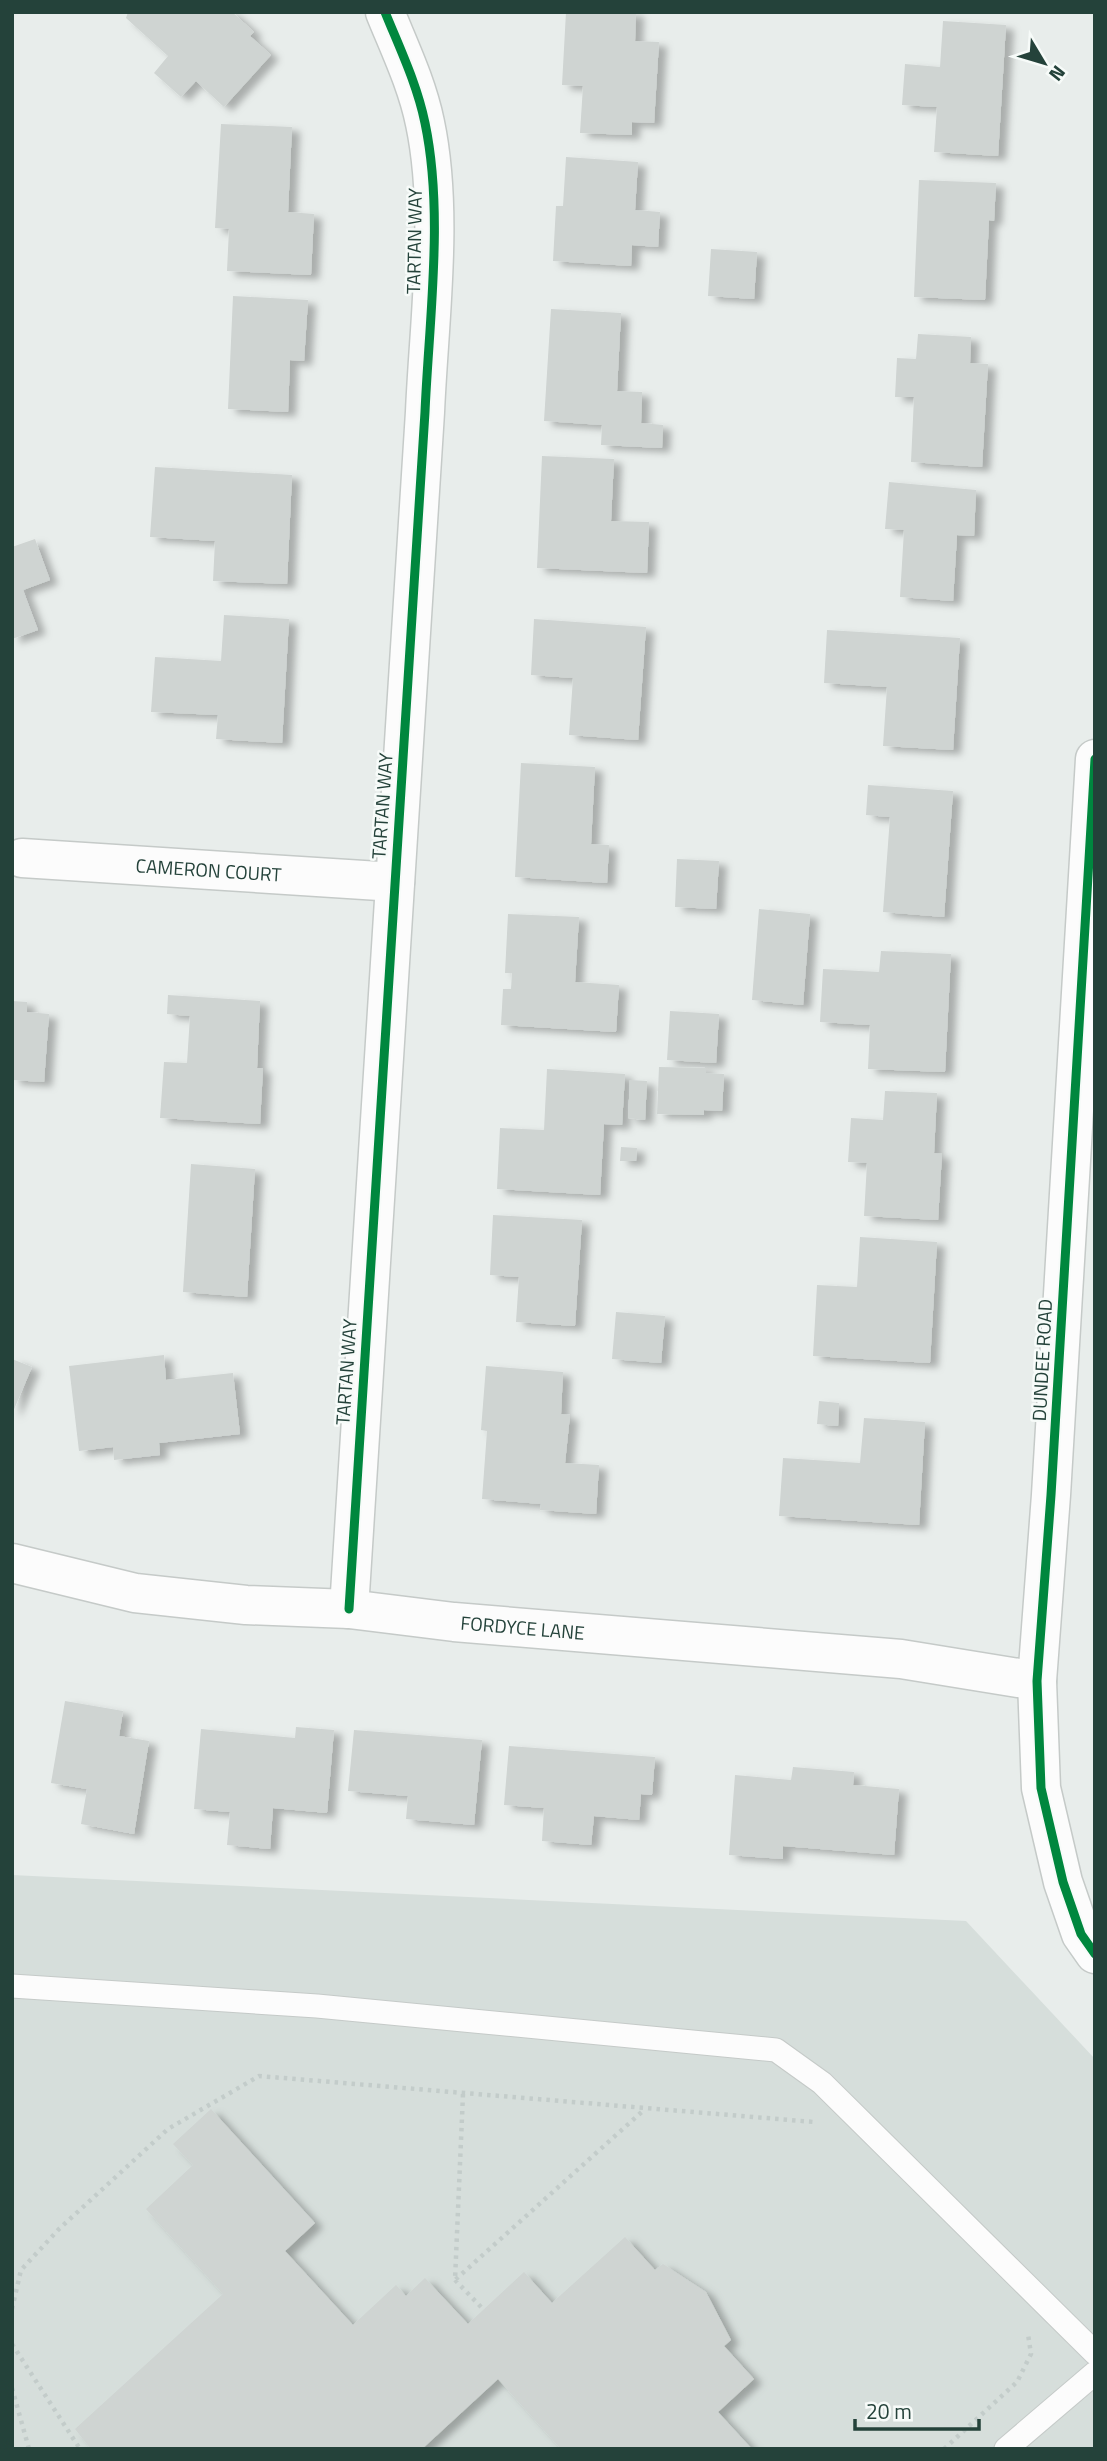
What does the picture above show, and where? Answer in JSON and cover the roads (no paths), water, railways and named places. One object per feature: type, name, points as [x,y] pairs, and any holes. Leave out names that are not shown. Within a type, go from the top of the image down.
[{"type":"street","name":"TARTAN WAY","points":[[349,1609],[435,217],[425,124],[413,79],[385,12]]},
{"type":"street","name":"DUNDEE ROAD","points":[[1095,759],[1051,1495],[1037,1681],[1041,1788],[1079,1883],[1081,1934],[1095,1954]]},
{"type":"street","name":"CAMERON COURT","points":[[22,858],[394,882]]},
{"type":"street","name":"FORDYCE LANE","points":[[12,1563],[135,1593],[246,1605],[349,1609],[454,1622],[901,1659],[1037,1681]]},
{"type":"lane","points":[[12,1986],[317,2006],[776,2050],[822,2083],[1095,2353]]},
{"type":"lane","points":[[1006,2449],[1095,2373]]}]
